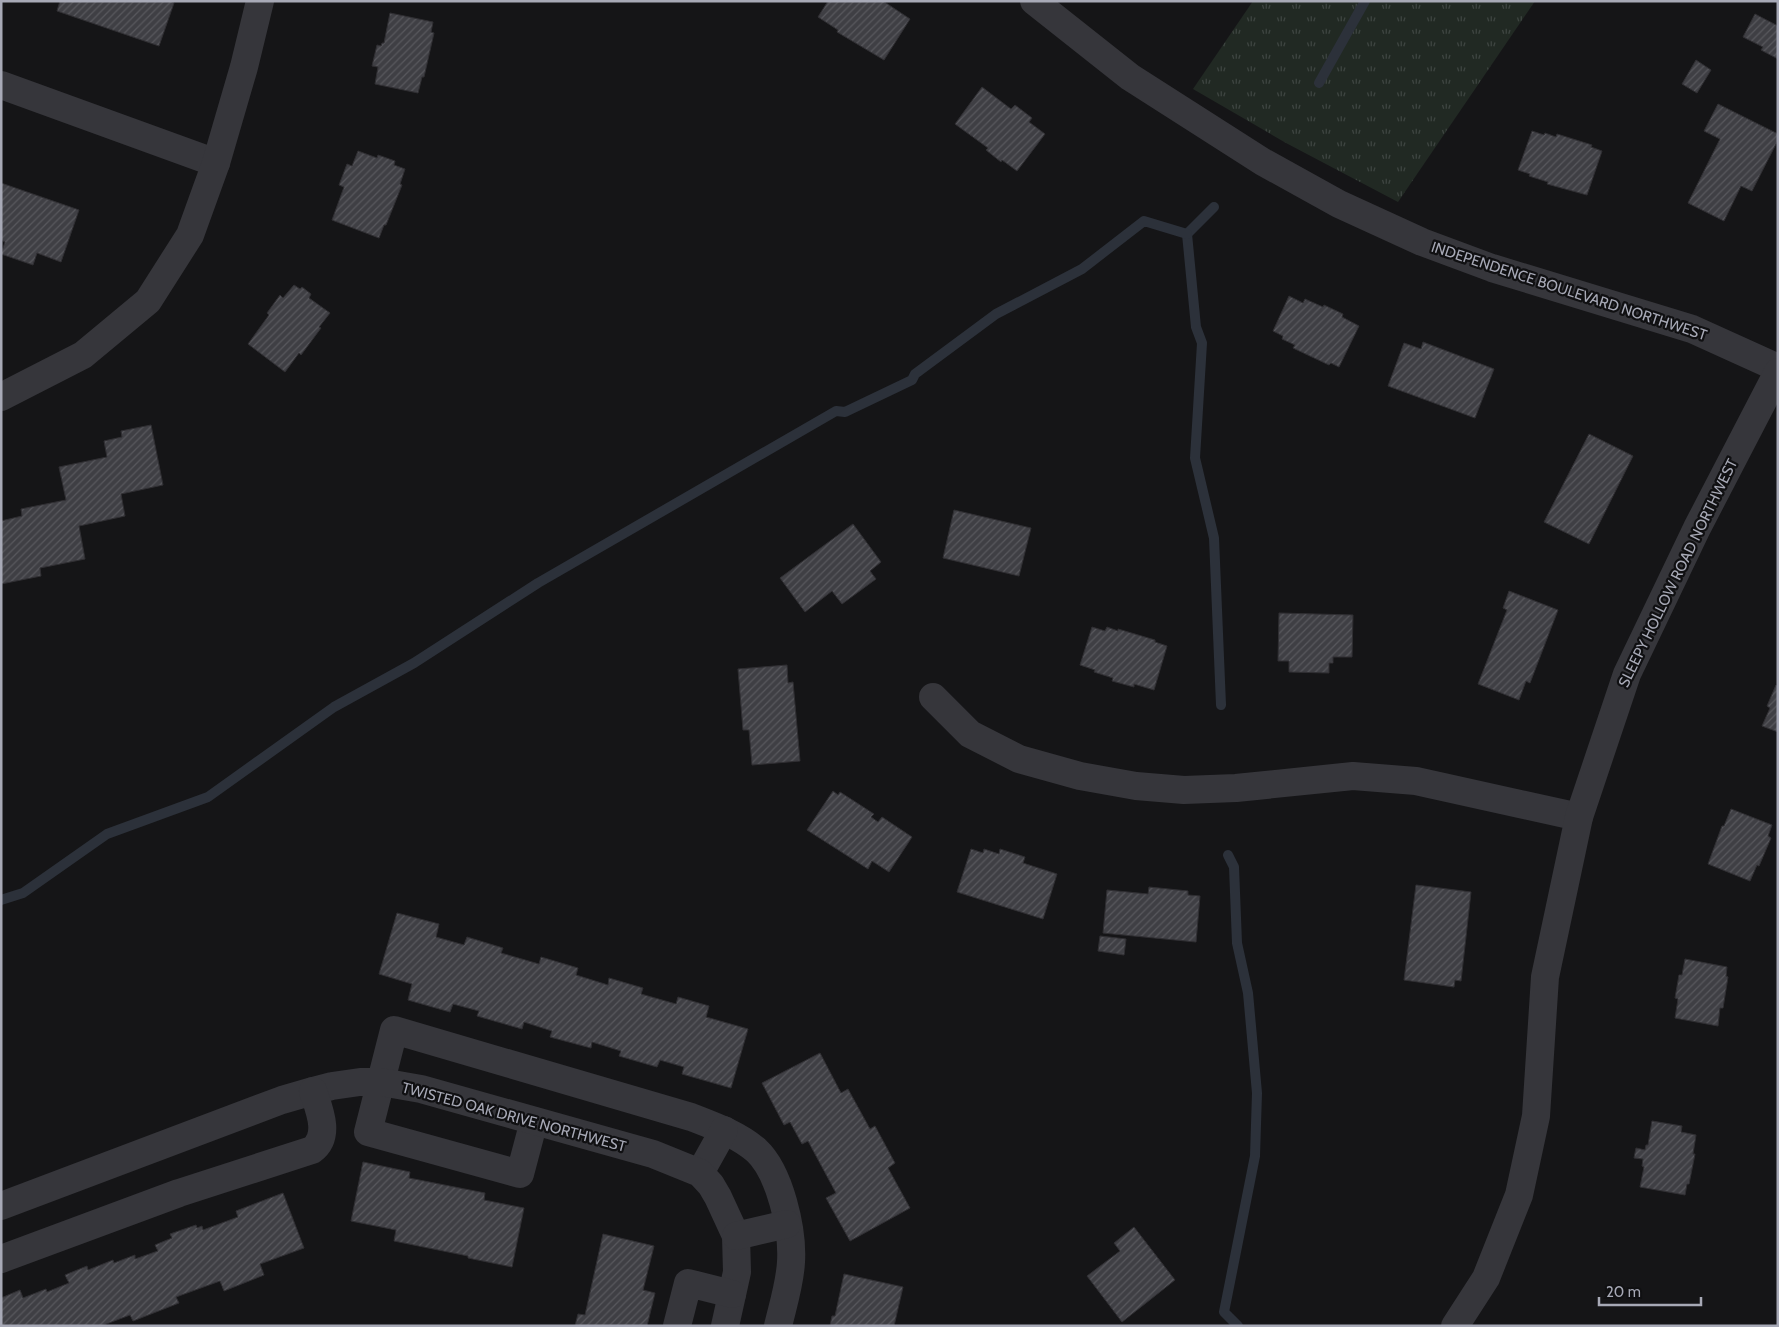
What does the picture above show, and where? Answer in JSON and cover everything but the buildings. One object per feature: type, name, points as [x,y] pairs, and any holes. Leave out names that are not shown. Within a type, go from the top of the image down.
[{"type":"street","points":[[1,397],[83,355],[148,301],[190,236],[216,163],[244,67],[260,1]]},
{"type":"street","name":"INDEPENDENCE BOULEVARD NORTHWEST","points":[[1034,1],[1130,77],[1263,162],[1339,204],[1422,242],[1492,268],[1692,329],[1778,368]]},
{"type":"street","points":[[1,85],[216,163]]},
{"type":"street","name":"SLEEPY HOLLOW ROAD NORTHWEST","points":[[1455,1326],[1486,1278],[1520,1196],[1536,1116],[1545,977],[1579,817],[1627,674],[1697,528],[1778,372]]},
{"type":"street","points":[[933,697],[970,734],[1019,759],[1080,776],[1136,786],[1184,790],[1236,788],[1353,776],[1416,781],[1579,817]]},
{"type":"street","points":[[534,1121],[520,1174],[368,1132],[394,1030],[691,1117],[734,1135],[757,1151],[777,1181],[787,1224],[791,1261],[778,1326]]},
{"type":"street","name":"TWISTED OAK DRIVE NORTHWEST","points":[[1,1206],[282,1100],[332,1086],[381,1082],[421,1089],[653,1154],[700,1173],[711,1185],[718,1197],[736,1236],[737,1272],[725,1326]]},
{"type":"street","points":[[1,1258],[179,1193],[312,1150],[320,1142],[322,1125],[313,1091]]},
{"type":"street","points":[[700,1173],[724,1130]]},
{"type":"street","points":[[736,1236],[787,1224]]},
{"type":"street","points":[[677,1326],[688,1283],[732,1294]]},
{"type":"green space","points":[[1253,1],[1535,1],[1398,202],[1286,143],[1193,89]]},
{"type":"waterway","points":[[1319,83],[1365,1]]},
{"type":"waterway","points":[[1187,234],[1214,207]]},
{"type":"waterway","points":[[1,900],[23,893],[107,834],[208,797],[334,707],[414,663],[538,583],[836,411],[845,412],[912,380],[915,374],[996,314],[1082,269],[1144,221],[1187,234]]},
{"type":"waterway","points":[[1187,234],[1196,327],[1202,343],[1195,458],[1214,538],[1221,705]]},
{"type":"waterway","points":[[1228,855],[1234,867],[1237,943],[1248,993],[1257,1093],[1255,1156],[1224,1312],[1238,1326]]}]
